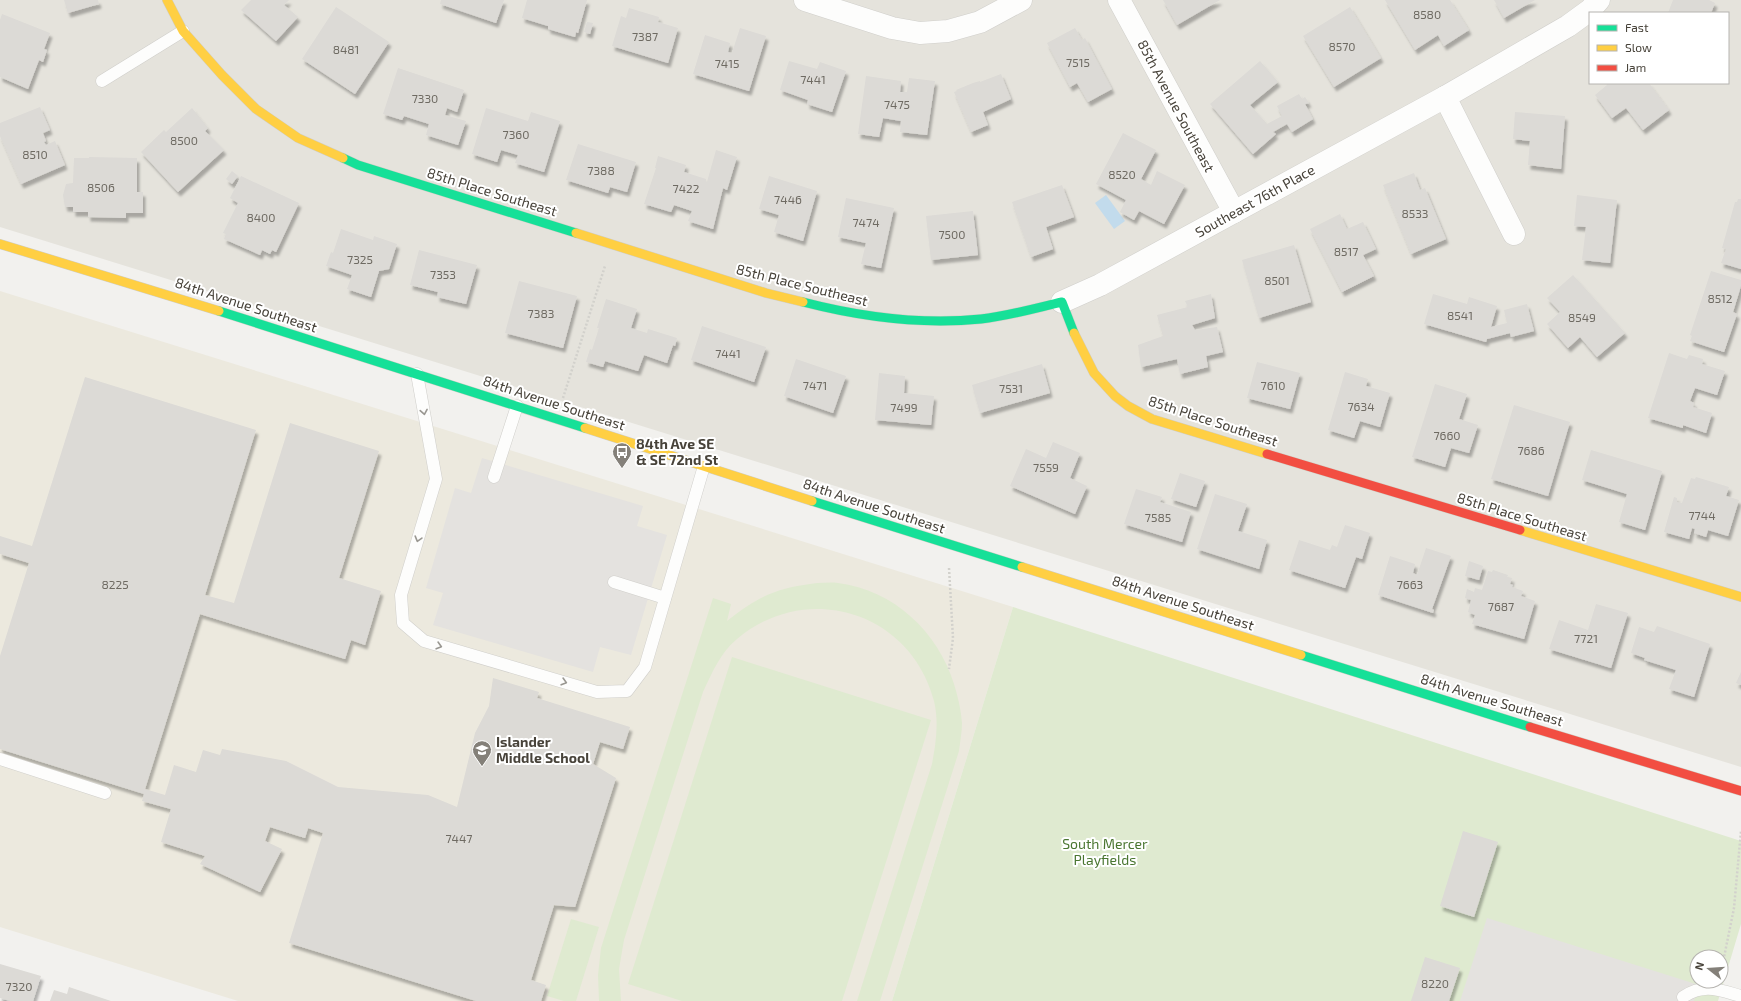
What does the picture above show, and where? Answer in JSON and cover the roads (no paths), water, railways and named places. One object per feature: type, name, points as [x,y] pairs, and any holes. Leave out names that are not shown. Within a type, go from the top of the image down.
[{"type":"street","name":"85th Place Southeast","points":[[167,0],[183,31],[222,76],[256,109],[298,138],[358,165],[766,293],[870,317],[924,321],[982,319],[1062,302],[1079,349],[1096,377],[1110,392],[1128,406],[1152,419],[1741,597]]},
{"type":"street","points":[[805,0],[892,28],[920,33],[948,31],[980,22],[1021,0]]},
{"type":"street","name":"85th Avenue Southeast","points":[[1119,0],[1234,212]]},
{"type":"street","name":"Southeast 76th Place","points":[[1062,302],[1100,285],[1445,98],[1568,26],[1590,10],[1599,0]]},
{"type":"street","points":[[1445,98],[1514,234]]},
{"type":"street","name":"84th Avenue Southeast","points":[[0,244],[196,304],[946,544],[1068,581],[1435,698],[1741,791]]},
{"type":"lane","points":[[102,81],[183,31]]},
{"type":"lane","points":[[417,374],[436,479],[401,595],[403,623],[424,641],[598,692],[627,691],[645,667],[704,466]]},
{"type":"lane","points":[[494,477],[517,406]]},
{"type":"lane","points":[[614,582],[665,598]]},
{"type":"lane","points":[[0,759],[106,792]]},
{"type":"lane","points":[[1683,997],[1692,990],[1711,988],[1741,996]]},
{"type":"water","points":[[1106,195],[1125,221],[1114,229],[1095,203]]},
{"type":"place","name":"84th Ave SE & SE 72nd St","points":[[622,469]]},
{"type":"place","name":"Islander Middle School","points":[[482,767]]},
{"type":"park label","name":"South Mercer Playfields","points":[[1105,852]]}]
